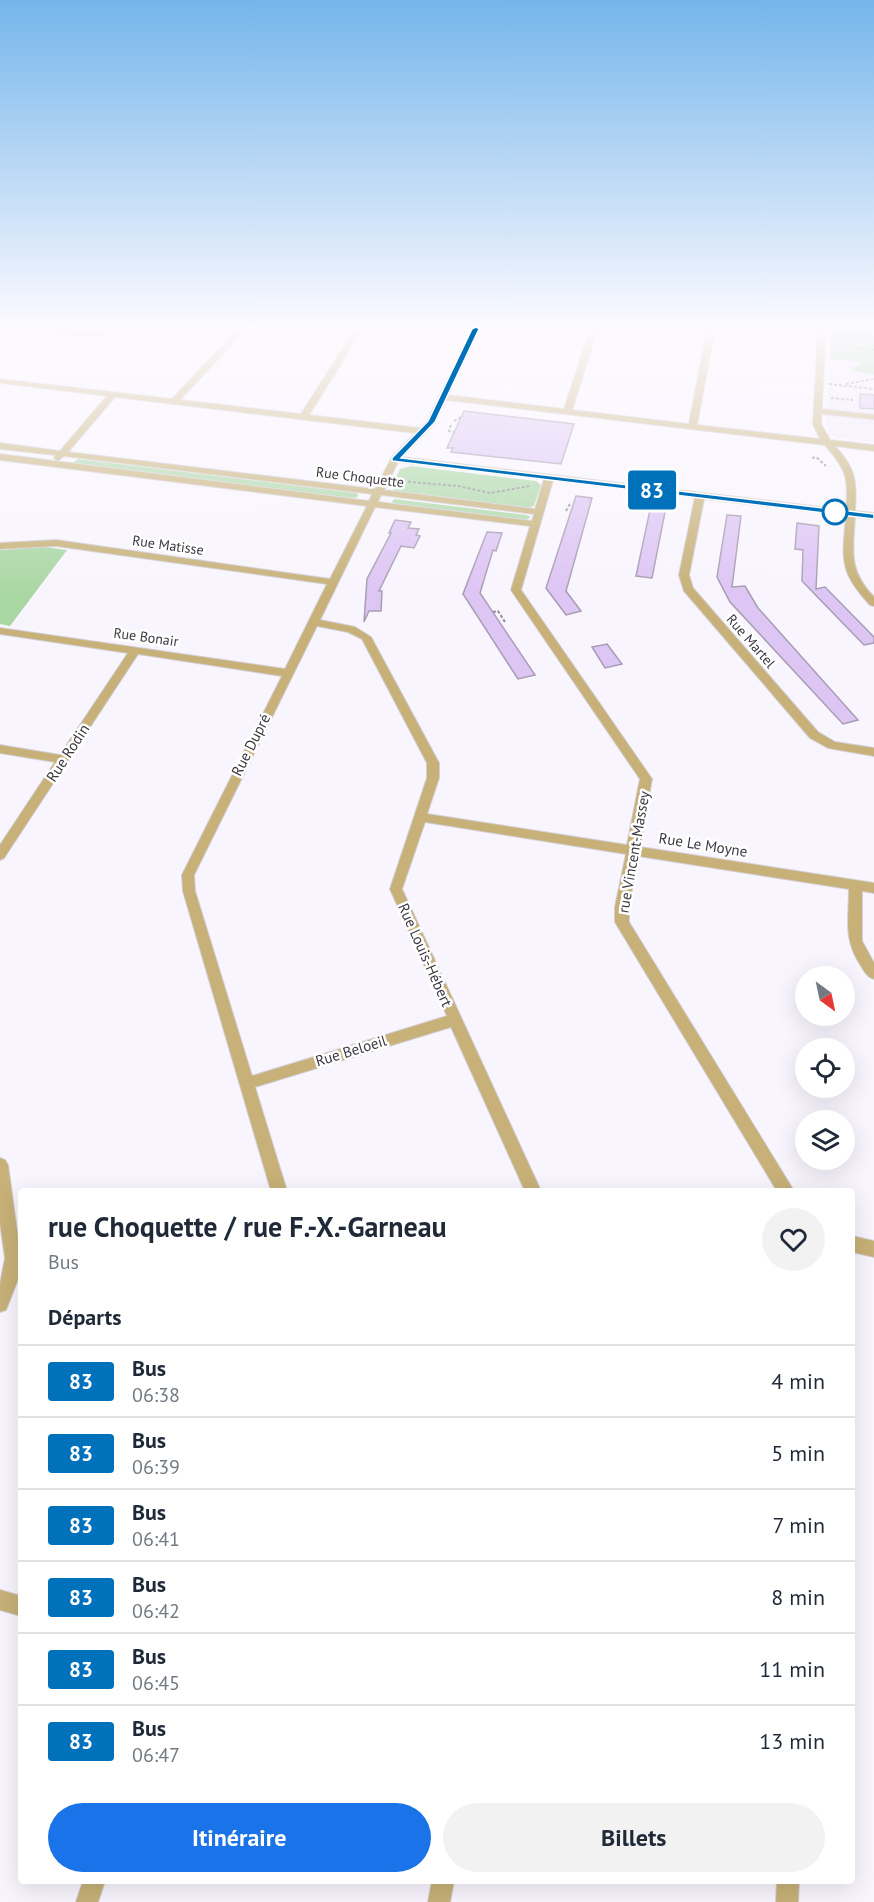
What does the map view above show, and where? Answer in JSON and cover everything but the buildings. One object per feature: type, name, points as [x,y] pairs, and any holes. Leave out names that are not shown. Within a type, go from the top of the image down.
[{"type":"street","points":[[53,463],[92,418]]},
{"type":"street","points":[[318,418],[423,431]]},
{"type":"street","name":"Rue Dupré","points":[[278,1188],[187,880],[192,864],[395,459],[433,418]]},
{"type":"street","points":[[628,418],[874,448]]},
{"type":"street","points":[[693,425],[694,418]]},
{"type":"street","points":[[817,418],[817,427],[850,474],[851,574],[858,587],[874,603]]},
{"type":"street","name":"Rue Choquette","points":[[0,446],[377,493],[536,518]]},
{"type":"street","name":"Rue Choquette","points":[[0,457],[372,503],[536,518]]},
{"type":"street","name":"Rue Choquette","points":[[395,459],[874,516]]},
{"type":"street","name":"rue Vincent-Massey","points":[[549,478],[516,585],[516,592],[645,777],[645,788],[621,912],[624,927],[784,1188]]},
{"type":"street","name":"Rue Martel","points":[[700,495],[684,575],[687,589],[814,735],[832,745],[874,752]]},
{"type":"street","name":"Rue Matisse","points":[[0,546],[56,543],[332,582]]},
{"type":"street","name":"Rue Louis-Hébert","points":[[313,622],[355,630],[368,640],[433,763],[434,774],[396,889],[532,1188]]},
{"type":"street","name":"Rue Bonair","points":[[0,631],[287,673]]},
{"type":"street","name":"Rue Rodin","points":[[0,855],[135,651]]},
{"type":"street","points":[[0,749],[64,760]]},
{"type":"street","name":"Rue Le Moyne","points":[[421,817],[874,888]]},
{"type":"street","points":[[856,886],[856,946],[874,974]]},
{"type":"street","name":"Rue Beloeil","points":[[248,1083],[454,1020]]},
{"type":"street","points":[[0,1165],[13,1258],[11,1277],[0,1304]]},
{"type":"street","points":[[855,1245],[874,1249]]},
{"type":"street","points":[[0,1600],[18,1605]]},
{"type":"street","points":[[87,1902],[93,1884]]},
{"type":"street","points":[[439,1902],[442,1884]]},
{"type":"street","points":[[787,1902],[788,1884]]},
{"type":"path","points":[[454,421],[460,418]]},
{"type":"path","points":[[451,425],[449,431],[454,432]]},
{"type":"path","points":[[812,458],[816,457],[826,466]]},
{"type":"path","points":[[393,481],[454,485],[490,494],[536,484]]},
{"type":"path","points":[[566,511],[571,502]]},
{"type":"path","points":[[647,505],[662,505]]},
{"type":"path","points":[[494,612],[498,611],[506,622]]},
{"type":"shaded area","points":[[826,418],[874,418],[874,442],[838,438],[829,433]]},
{"type":"green space","points":[[78,459],[356,493],[359,496],[352,499],[73,463]]},
{"type":"green space","points":[[411,466],[536,481],[541,485],[534,506],[526,508],[396,492],[391,487],[400,469]]},
{"type":"green space","points":[[394,499],[531,517],[524,521],[395,504],[392,502]]},
{"type":"green space","points":[[44,547],[67,550],[10,626],[0,624],[0,550]]},
{"type":"bus line","name":"83","points":[[433,418],[395,459],[874,516]]}]
